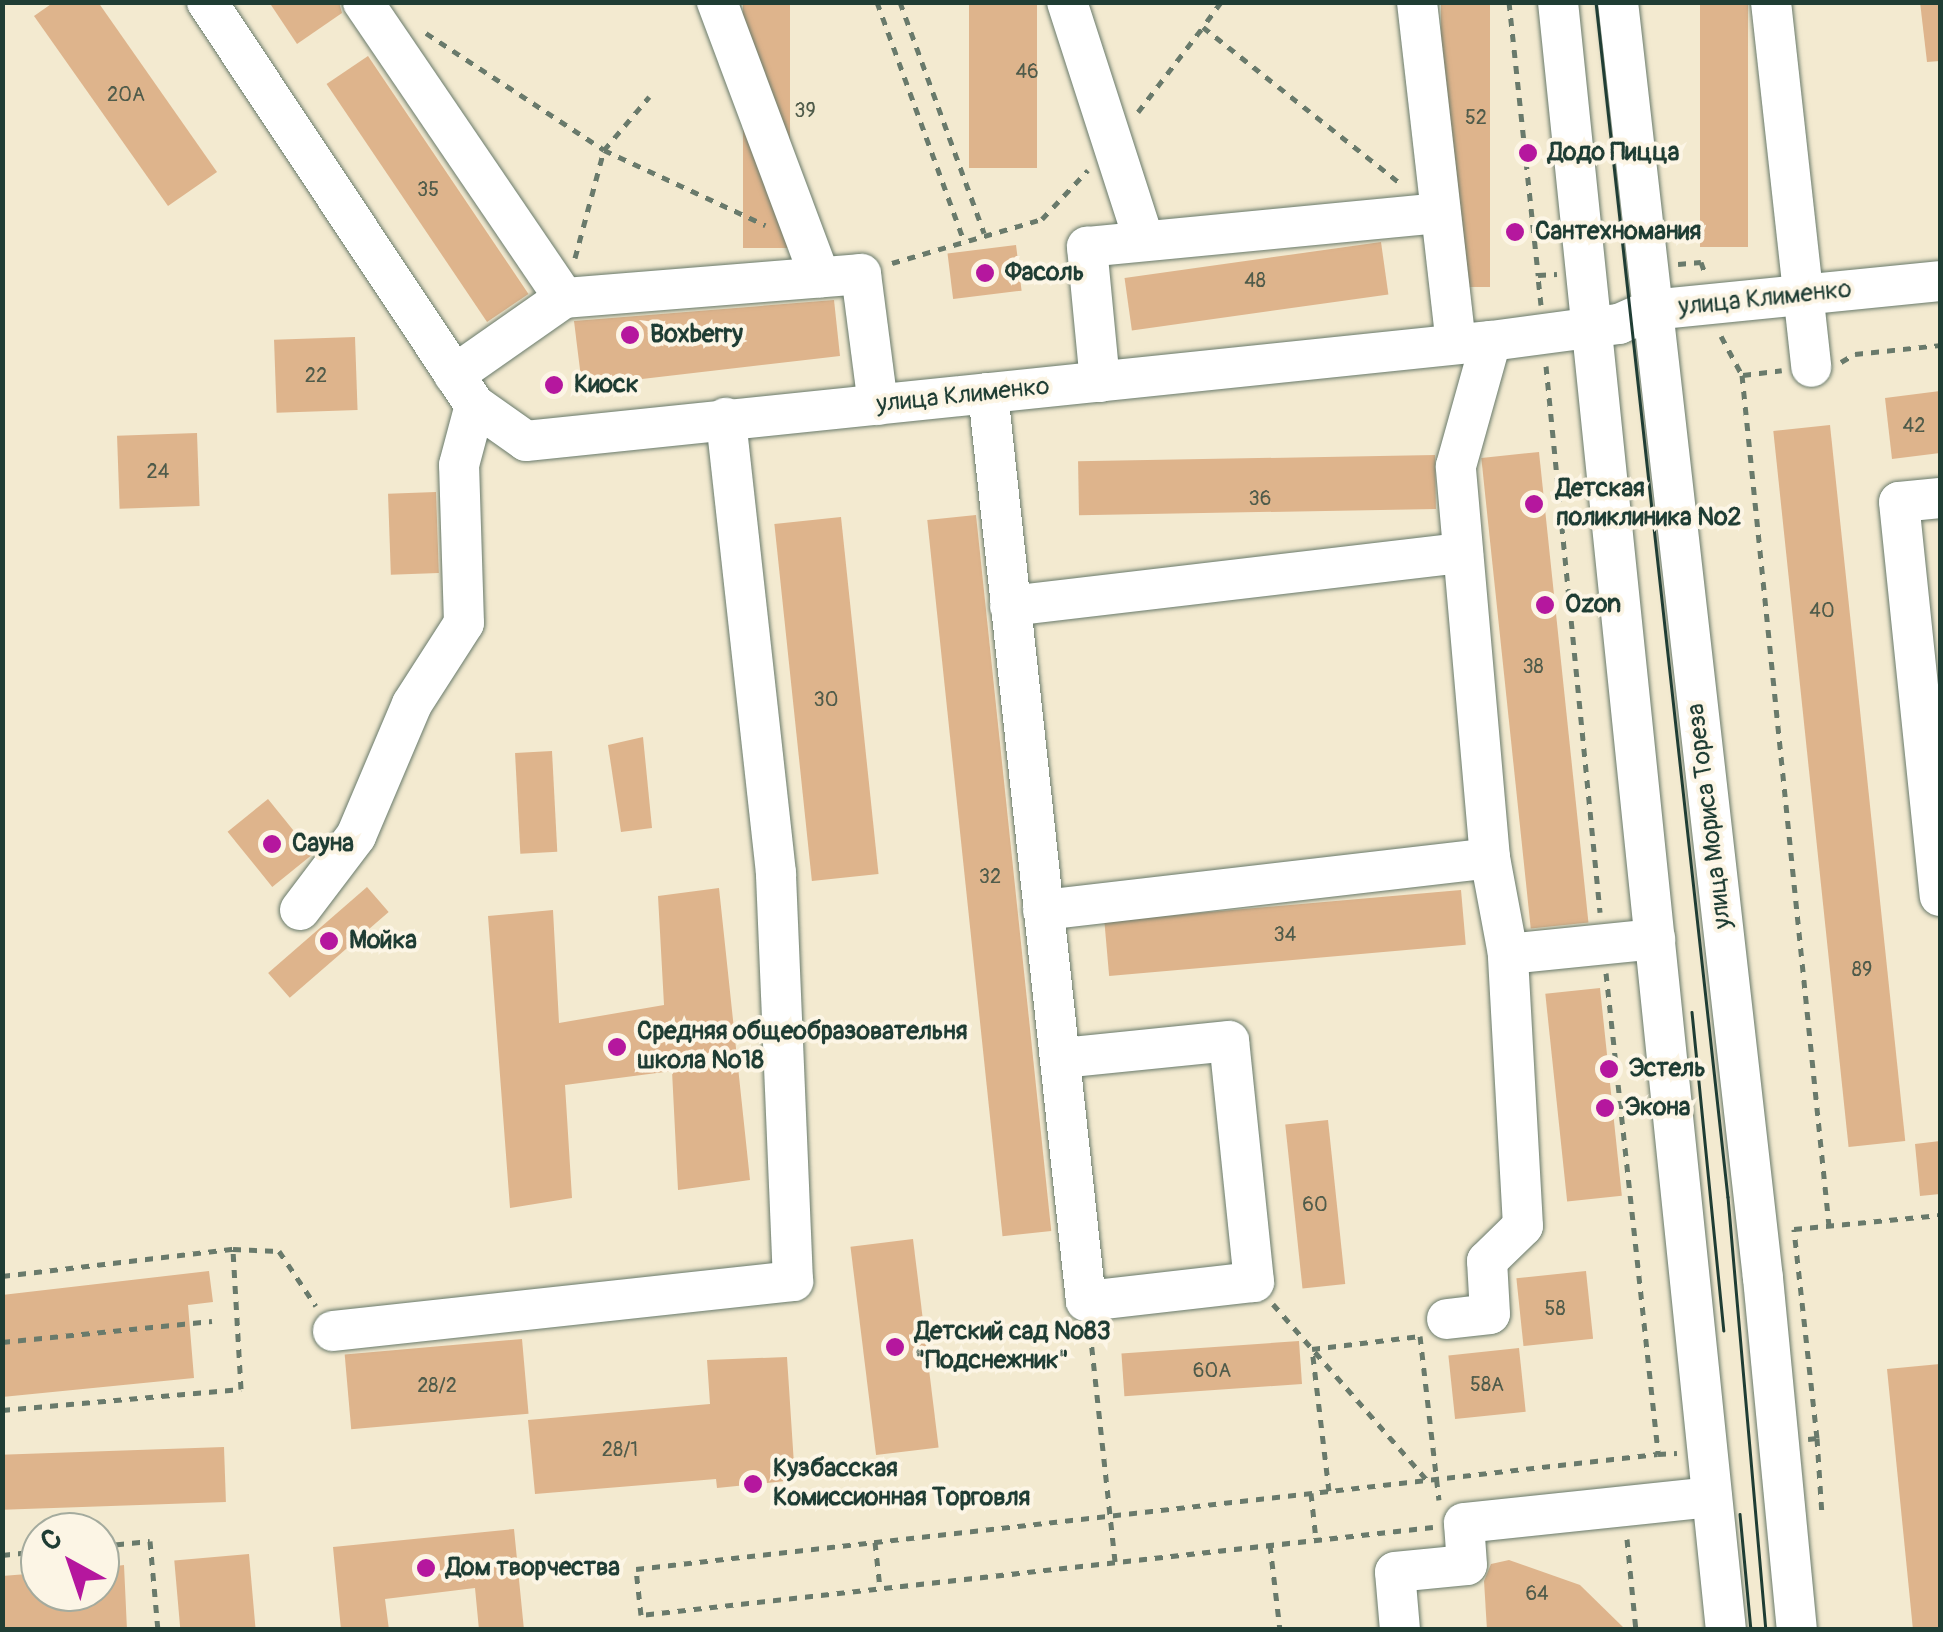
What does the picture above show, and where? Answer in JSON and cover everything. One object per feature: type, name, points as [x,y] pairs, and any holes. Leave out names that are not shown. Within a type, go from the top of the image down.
[{"type":"street","name":"улица Клименко","points":[[207,2],[464,390],[526,440],[1543,335],[1593,329],[1651,310],[1940,281]]},
{"type":"street","points":[[363,2],[564,298]]},
{"type":"street","points":[[716,2],[814,261]]},
{"type":"street","points":[[1068,2],[1116,140],[1144,242]]},
{"type":"street","points":[[1417,2],[1439,214],[1473,342],[1456,466],[1490,858],[1508,954],[1522,1226],[1487,1261],[1490,1314],[1447,1319]]},
{"type":"street","points":[[1558,2],[1726,1630]]},
{"type":"street","name":"улица Мориса Тореза","points":[[1618,2],[1763,1278],[1797,1630]]},
{"type":"street","points":[[1772,2],[1811,367]]},
{"type":"street","points":[[1100,382],[1088,247],[1439,214]]},
{"type":"street","points":[[300,910],[356,836],[412,704],[464,623],[459,465],[464,390],[564,298],[814,261],[861,274],[878,405]]},
{"type":"street","points":[[988,394],[1086,1300],[1254,1282],[1228,1041],[1061,1058]]},
{"type":"street","points":[[333,1330],[793,1280],[776,873],[726,418]]},
{"type":"street","points":[[1940,498],[1900,502],[1935,798],[1940,896]]},
{"type":"street","points":[[1010,606],[1463,553]]},
{"type":"street","points":[[1043,910],[1490,858]]},
{"type":"street","points":[[1508,954],[1655,938]]},
{"type":"street","points":[[1400,1630],[1395,1572],[1467,1565],[1453,1524],[1712,1496]]},
{"type":"path","points":[[877,2],[962,238]]},
{"type":"path","points":[[900,2],[984,233]]},
{"type":"path","points":[[861,274],[962,238],[1042,219],[1116,140],[1222,2]]},
{"type":"path","points":[[1510,2],[1543,335]]},
{"type":"path","points":[[412,24],[604,150],[814,261]]},
{"type":"path","points":[[1203,28],[1439,214]]},
{"type":"path","points":[[564,298],[604,150],[649,97]]},
{"type":"path","points":[[1646,266],[1700,262],[1716,304],[1718,330],[1742,374],[1829,1226]]},
{"type":"path","points":[[1538,275],[1587,272]]},
{"type":"path","points":[[1794,1229],[1940,1215]]},
{"type":"path","points":[[2,1410],[240,1389],[233,1249]]},
{"type":"path","points":[[2,1276],[233,1249],[279,1250],[333,1330]]},
{"type":"path","points":[[1254,1282],[1428,1480]]},
{"type":"path","points":[[1086,1300],[1115,1562]]},
{"type":"path","points":[[2,1342],[212,1321]]},
{"type":"path","points":[[1312,1349],[1420,1336],[1437,1480],[1453,1524],[641,1615],[636,1569],[1437,1480],[1658,1454]]},
{"type":"path","points":[[1312,1349],[1329,1492]]},
{"type":"path","points":[[1311,1494],[1316,1540]]},
{"type":"path","points":[[1624,1506],[1636,1630]]},
{"type":"path","points":[[120,1544],[150,1541],[158,1630]]},
{"type":"path","points":[[875,1542],[880,1588]]},
{"type":"path","points":[[1270,1545],[1280,1630]]},
{"type":"building","points":[[54,2],[98,2],[217,172],[168,206],[34,16]]},
{"type":"building","points":[[269,2],[339,2],[342,13],[297,44]]},
{"type":"building","points":[[743,2],[790,2],[790,248],[743,248]]},
{"type":"building","points":[[969,2],[1037,2],[1037,168],[969,168]]},
{"type":"building","points":[[1441,2],[1490,2],[1490,287],[1441,287]]},
{"type":"building","points":[[1700,2],[1748,2],[1748,247],[1700,247]]},
{"type":"building","points":[[1920,2],[1940,2],[1940,61],[1927,62]]},
{"type":"building","points":[[368,56],[528,294],[487,322],[327,84]]},
{"type":"building","points":[[1381,242],[1388,294],[1132,331],[1125,278]]},
{"type":"building","name":"Фасоль","points":[[1016,245],[1022,291],[953,299],[948,253]]},
{"type":"building","points":[[834,300],[840,356],[582,386],[574,321]]},
{"type":"building","points":[[355,337],[358,410],[277,413],[274,340]]},
{"type":"building","points":[[1940,391],[1940,453],[1892,459],[1885,398]]},
{"type":"building","points":[[1830,425],[1905,1141],[1849,1147],[1773,431]]},
{"type":"building","points":[[197,433],[200,506],[120,509],[117,436]]},
{"type":"building","points":[[1539,452],[1588,922],[1531,928],[1481,458]]},
{"type":"building","points":[[1435,455],[1436,509],[1079,515],[1078,461]]},
{"type":"building","points":[[436,492],[439,573],[391,575],[388,494]]},
{"type":"building","points":[[976,515],[1051,1231],[1003,1236],[927,520]]},
{"type":"building","points":[[841,517],[879,874],[812,881],[774,524]]},
{"type":"building","points":[[643,737],[652,828],[621,832],[608,745]]},
{"type":"building","points":[[552,751],[557,852],[520,854],[515,753]]},
{"type":"building","name":"Сауна","points":[[268,799],[313,854],[272,887],[228,832]]},
{"type":"building","name":"Мойка","points":[[367,887],[389,912],[290,998],[268,973]]},
{"type":"building","name":"Средняя общеобразовательня школа №18","points":[[719,888],[750,1180],[678,1190],[672,1071],[565,1085],[572,1198],[510,1208],[488,916],[553,910],[559,1023],[664,1005],[658,896]]},
{"type":"building","points":[[1461,890],[1466,945],[1109,976],[1104,921]]},
{"type":"building","points":[[1600,988],[1622,1196],[1567,1202],[1545,994]]},
{"type":"building","points":[[1328,1120],[1345,1284],[1302,1289],[1285,1124]]},
{"type":"building","points":[[1940,1141],[1940,1194],[1920,1196],[1915,1144]]},
{"type":"building","name":"Детский сад №83 \"Подснежник\"","points":[[913,1239],[939,1447],[876,1455],[850,1247]]},
{"type":"building","points":[[209,1271],[213,1302],[188,1305],[194,1378],[2,1397],[2,1295]]},
{"type":"building","points":[[1586,1271],[1593,1339],[1523,1346],[1516,1278]]},
{"type":"building","points":[[522,1339],[529,1414],[351,1429],[345,1355]]},
{"type":"building","points":[[1299,1341],[1302,1384],[1124,1396],[1121,1353]]},
{"type":"building","points":[[1519,1348],[1526,1412],[1455,1419],[1448,1355]]},
{"type":"building","points":[[787,1357],[795,1480],[717,1488],[716,1479],[535,1494],[528,1420],[710,1404],[707,1360]]},
{"type":"building","points":[[1940,1364],[1940,1630],[1913,1630],[1887,1369]]},
{"type":"building","points":[[224,1447],[226,1502],[3,1510],[2,1455]]},
{"type":"building","name":"Дом творчества","points":[[514,1529],[524,1630],[479,1630],[475,1588],[385,1599],[389,1630],[341,1630],[333,1547]]},
{"type":"building","points":[[249,1554],[256,1630],[180,1630],[174,1561]]},
{"type":"building","points":[[1509,1560],[1580,1585],[1626,1630],[1487,1630],[1484,1581],[1491,1564]]},
{"type":"building","points":[[124,1565],[127,1630],[2,1630],[2,1576],[20,1575],[20,1612],[120,1612],[120,1566]]},
{"type":"tram line","points":[[1596,2],[1728,1197],[1766,1630]]},
{"type":"tram line","points":[[1692,1012],[1724,1330]]},
{"type":"tram line","points":[[1740,1514],[1751,1630]]},
{"type":"place","name":"Додо Пицца","points":[[1528,153]]},
{"type":"place","name":"Сантехномания","points":[[1515,232]]},
{"type":"place","name":"Фасоль","points":[[985,273]]},
{"type":"place","name":"Boxberry","points":[[630,335]]},
{"type":"place","name":"Киоск","points":[[554,385]]},
{"type":"place","name":"Детская поликлиника №2","points":[[1534,504]]},
{"type":"place","name":"Ozon","points":[[1545,605]]},
{"type":"place","name":"Сауна","points":[[272,844]]},
{"type":"place","name":"Мойка","points":[[329,941]]},
{"type":"place","name":"Средняя общеобразовательня школа №18","points":[[617,1047]]},
{"type":"place","name":"Эстель","points":[[1609,1069]]},
{"type":"place","name":"Экона","points":[[1605,1108]]},
{"type":"place","name":"Детский сад №83 \"Подснежник\"","points":[[895,1347]]},
{"type":"place","name":"Кузбасская Комиссионная Торговля","points":[[753,1484]]},
{"type":"place","name":"Дом творчества","points":[[426,1568]]}]
